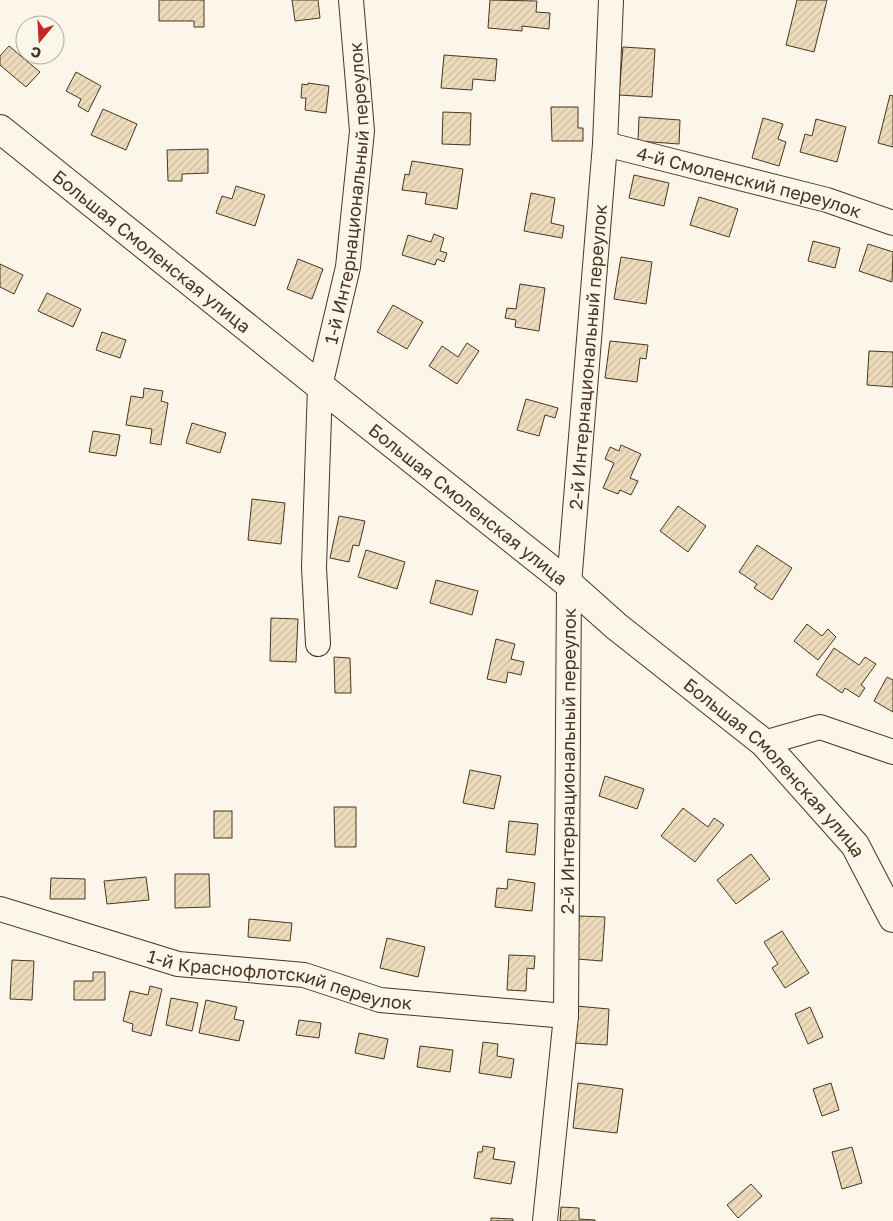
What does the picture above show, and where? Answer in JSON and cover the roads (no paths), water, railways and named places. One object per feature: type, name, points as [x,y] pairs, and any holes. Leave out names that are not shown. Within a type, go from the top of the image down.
[{"type":"main road","name":"Большая Смоленская улица","points":[[0,129],[569,584],[616,626],[764,743],[855,845],[893,918]]},
{"type":"street","name":"1-й Интернациональный переулок","points":[[318,644],[314,566],[320,386],[348,267],[362,132],[351,0]]},
{"type":"street","name":"2-й Интернациональный переулок","points":[[545,1221],[566,1016],[569,584],[605,144],[611,0]]},
{"type":"street","name":"4-й Смоленский переулок","points":[[605,144],[827,200],[893,223]]},
{"type":"street","points":[[764,743],[820,726],[893,752]]},
{"type":"street","name":"1-й Краснофлотский переулок","points":[[0,909],[178,964],[304,975],[380,1000],[566,1016]]}]
